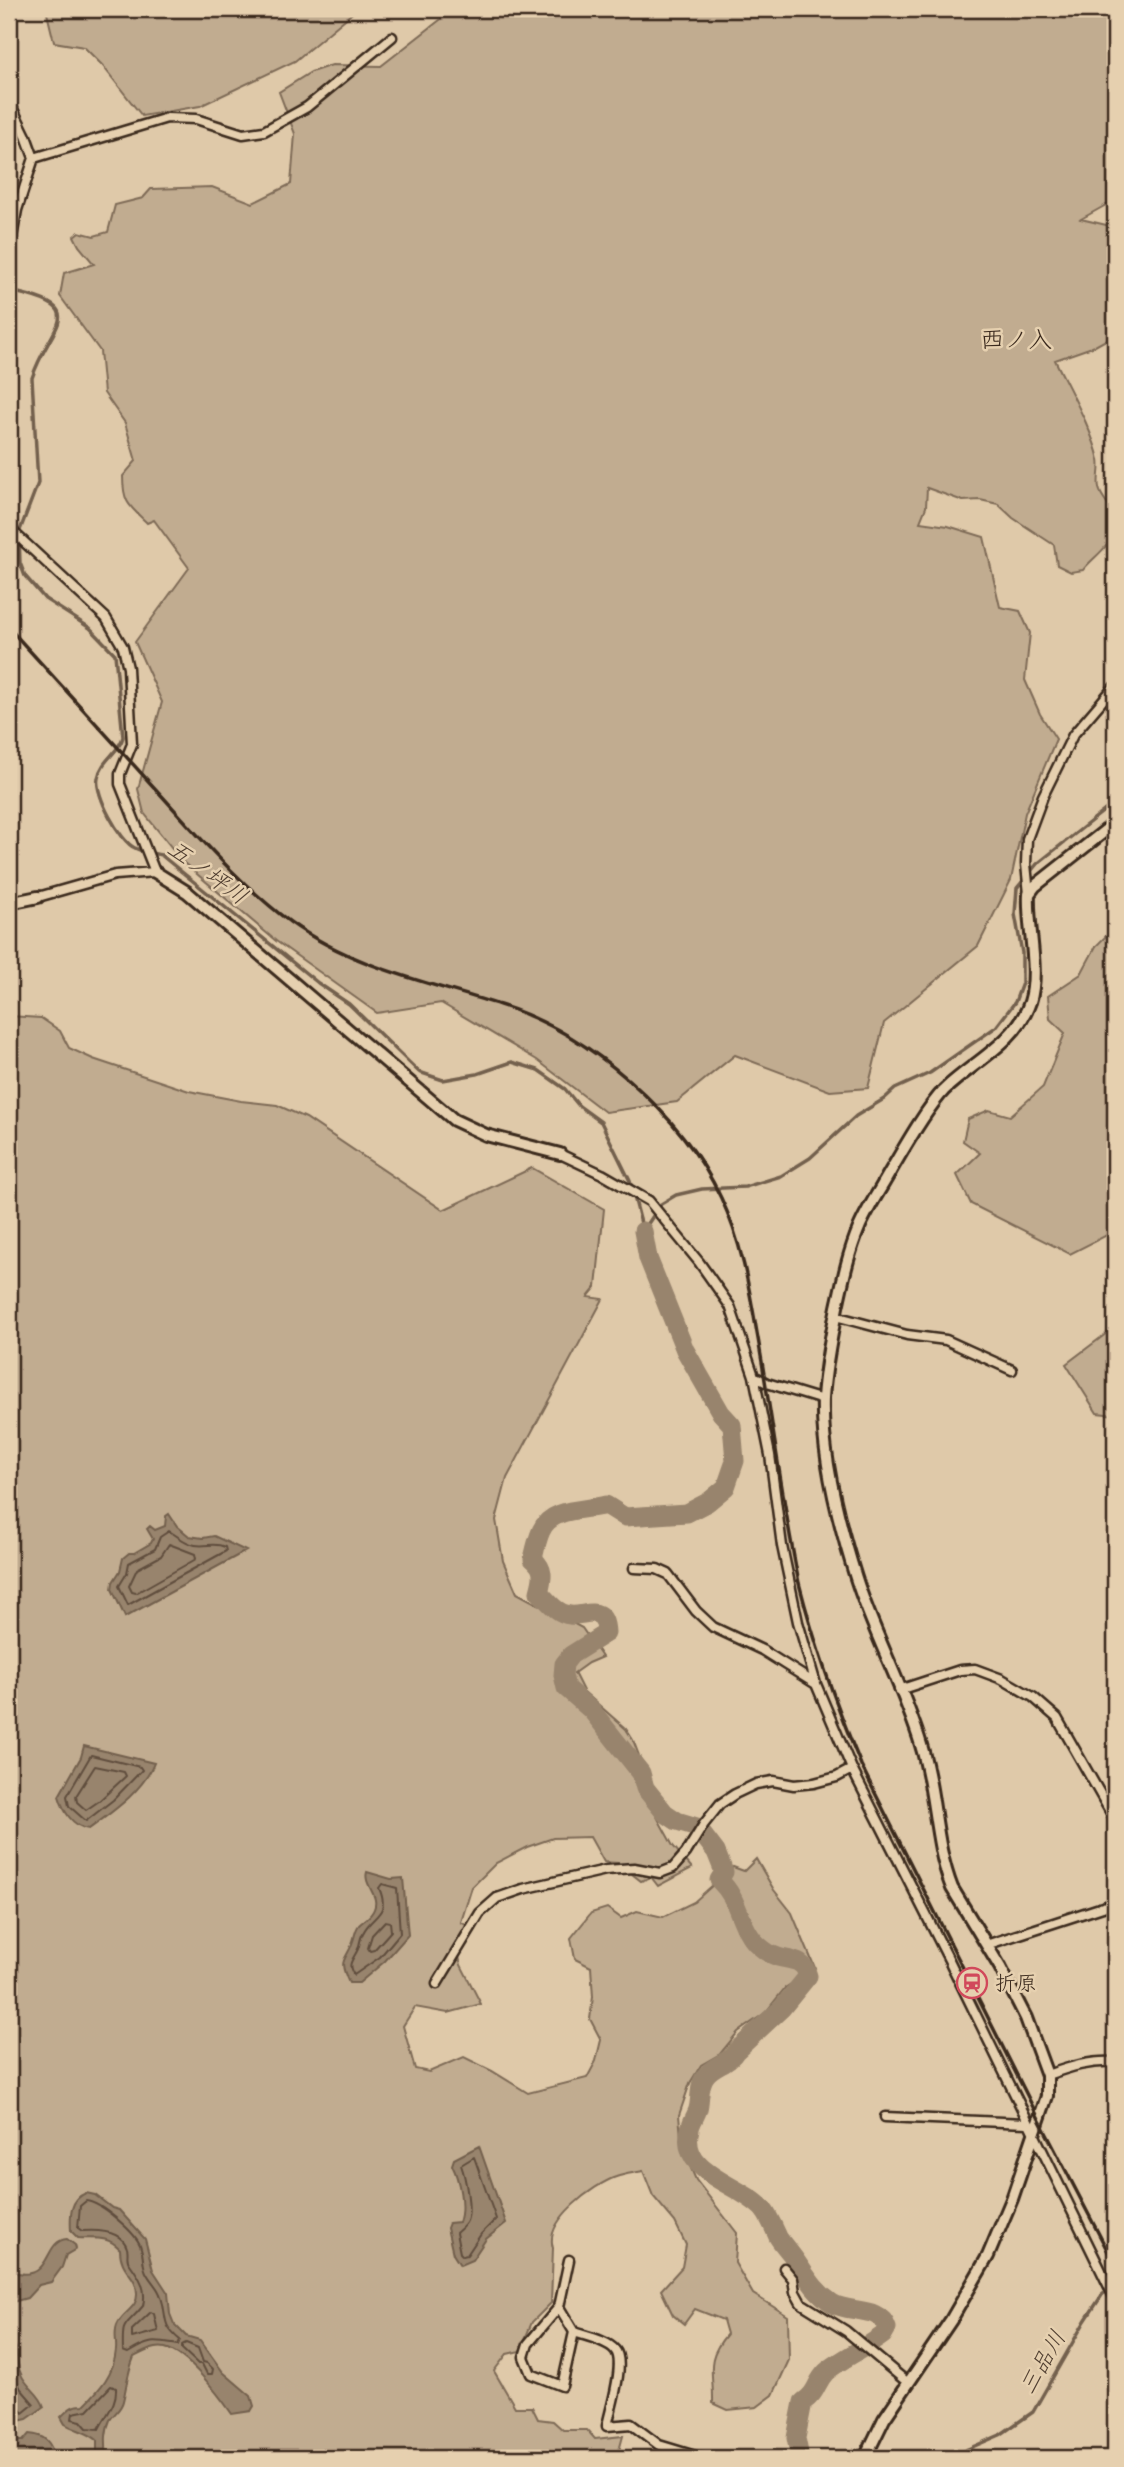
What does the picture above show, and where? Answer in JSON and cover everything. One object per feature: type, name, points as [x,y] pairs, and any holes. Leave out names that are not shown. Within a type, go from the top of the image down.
[{"type":"street","points":[[34,158],[167,118],[195,119],[243,134],[264,131],[307,107],[392,37]]},
{"type":"street","points":[[9,101],[34,158],[17,210],[9,254]]},
{"type":"street","points":[[9,528],[106,618],[124,647],[128,668],[132,744],[120,774],[120,784],[153,868],[187,892],[454,1120],[486,1135],[560,1154],[643,1196],[664,1217],[730,1306],[754,1376],[770,1455],[782,1546],[798,1622],[816,1684],[852,1769],[1115,2298]]},
{"type":"street","points":[[865,2458],[884,2419],[951,2320],[988,2256],[1012,2199],[1044,2106],[1047,2075],[1021,2008],[945,1872],[939,1850],[930,1779],[921,1744],[857,1579],[831,1481],[823,1401],[826,1367],[848,1259],[859,1226],[892,1168],[942,1093],[973,1064],[1010,1036],[1026,1010],[1033,986],[1027,839],[1043,796],[1073,735],[1115,686]]},
{"type":"street","points":[[1028,894],[1115,824]]},
{"type":"street","points":[[9,902],[153,868]]},
{"type":"street","points":[[835,1316],[907,1335],[946,1340],[1012,1370]]},
{"type":"street","points":[[754,1376],[767,1383],[823,1401]]},
{"type":"street","points":[[634,1568],[657,1569],[668,1574],[696,1611],[713,1627],[762,1650],[816,1684]]},
{"type":"street","points":[[899,1690],[960,1670],[975,1669],[1002,1679],[1033,1697],[1057,1718],[1115,1820]]},
{"type":"street","points":[[437,1984],[480,1913],[497,1898],[523,1889],[606,1870],[634,1868],[660,1873],[673,1868],[720,1804],[756,1784],[773,1781],[794,1785],[814,1783],[837,1777],[852,1769]]},
{"type":"street","points":[[986,1945],[1115,1903]]},
{"type":"street","points":[[1047,2075],[1079,2064],[1115,2062]]},
{"type":"street","points":[[885,2117],[1027,2123]]},
{"type":"street","points":[[569,2260],[559,2307],[527,2344],[524,2357],[531,2374],[562,2386],[574,2332]]},
{"type":"street","points":[[784,2269],[793,2279],[795,2292],[801,2303],[846,2331],[908,2382]]},
{"type":"street","points":[[559,2307],[574,2332],[616,2350],[620,2362],[607,2426],[631,2424],[659,2445],[702,2458]]},
{"type":"shaded area","points":[[46,9],[357,9],[295,61],[200,106],[142,116],[102,65],[84,47],[54,42]]},
{"type":"shaded area","points":[[454,9],[1115,9],[1115,200],[1081,219],[1115,227],[1115,335],[1095,346],[1055,360],[1096,448],[1099,488],[1113,514],[1113,534],[1107,545],[1083,570],[1071,572],[1057,565],[1054,545],[1013,518],[998,504],[980,500],[963,501],[927,488],[926,507],[920,522],[948,526],[984,537],[1000,607],[1020,611],[1030,633],[1025,680],[1040,714],[1056,739],[1025,813],[1011,880],[978,946],[884,1023],[868,1088],[830,1091],[735,1055],[677,1102],[605,1112],[537,1060],[441,1003],[377,1013],[276,941],[184,863],[144,813],[138,789],[162,702],[135,642],[189,568],[154,520],[147,523],[126,498],[123,476],[136,461],[125,423],[104,393],[100,351],[60,296],[64,273],[94,264],[74,236],[79,232],[94,236],[108,232],[115,205],[143,198],[151,189],[212,187],[253,203],[291,184],[295,134],[279,92],[311,72],[332,65],[381,66]]},
{"type":"shaded area","points":[[1115,927],[1115,1231],[1070,1254],[971,1204],[957,1175],[980,1153],[963,1141],[968,1119],[989,1110],[1010,1116],[1043,1087],[1065,1033],[1050,1019],[1048,996],[1081,974],[1096,946]]},
{"type":"shaded area","points":[[9,1016],[41,1018],[60,1031],[69,1048],[93,1059],[189,1091],[277,1105],[306,1118],[443,1210],[532,1168],[604,1209],[596,1287],[588,1297],[603,1299],[507,1478],[496,1520],[503,1561],[517,1593],[582,1628],[602,1657],[574,1673],[583,1691],[626,1729],[633,1740],[648,1779],[656,1815],[673,1846],[692,1868],[658,1886],[651,1877],[641,1881],[618,1863],[604,1862],[590,1837],[553,1838],[527,1847],[496,1863],[472,1887],[461,1922],[469,1927],[456,1945],[461,1965],[481,2004],[448,2013],[415,2007],[403,2026],[415,2069],[429,2072],[464,2057],[528,2093],[587,2078],[596,2061],[601,2040],[590,2019],[593,1997],[591,1967],[575,1959],[571,1938],[591,1913],[607,1908],[621,1918],[637,1911],[663,1917],[694,1902],[733,1867],[744,1871],[756,1859],[774,1890],[792,1913],[815,1968],[785,1988],[765,2013],[738,2032],[720,2054],[701,2065],[690,2083],[679,2115],[682,2148],[696,2180],[737,2233],[735,2263],[753,2294],[788,2316],[789,2360],[773,2395],[757,2407],[728,2410],[713,2403],[713,2360],[727,2334],[723,2320],[695,2309],[684,2324],[673,2315],[661,2290],[682,2267],[686,2245],[675,2222],[653,2196],[643,2171],[606,2181],[572,2205],[563,2216],[552,2238],[551,2303],[532,2322],[520,2351],[507,2354],[494,2371],[515,2407],[532,2407],[538,2419],[553,2421],[563,2430],[587,2430],[595,2439],[623,2436],[617,2458],[9,2458]]},
{"type":"shaded area","points":[[1115,1327],[1115,1415],[1097,1413],[1066,1364]]},
{"type":"water","points":[[169,1514],[177,1526],[189,1536],[214,1536],[246,1551],[125,1617],[112,1589],[123,1558],[151,1543],[153,1539],[147,1529],[150,1526],[155,1530],[165,1526],[166,1516]]},
{"type":"water","points":[[84,1746],[154,1763],[135,1791],[89,1829],[73,1821],[59,1796],[81,1757]]},
{"type":"water","points":[[367,1872],[391,1879],[403,1878],[408,1935],[385,1961],[359,1983],[349,1983],[344,1960],[358,1927],[371,1914],[375,1904],[366,1877]]},
{"type":"water","points":[[479,2146],[506,2223],[486,2239],[472,2260],[460,2265],[453,2254],[447,2228],[449,2223],[459,2222],[461,2216],[459,2185],[452,2165],[454,2159]]},
{"type":"water","points":[[86,2193],[95,2195],[119,2210],[145,2239],[153,2270],[168,2293],[174,2324],[186,2336],[200,2340],[223,2372],[251,2396],[254,2406],[251,2411],[232,2414],[211,2386],[183,2358],[165,2348],[157,2348],[134,2357],[122,2404],[108,2425],[107,2458],[97,2458],[97,2440],[65,2424],[61,2417],[73,2407],[84,2405],[109,2374],[115,2359],[117,2326],[137,2298],[134,2281],[123,2263],[120,2249],[105,2240],[78,2238],[71,2231],[74,2204]]},
{"type":"water","points":[[67,2239],[76,2249],[66,2255],[62,2267],[51,2282],[39,2285],[27,2298],[9,2303],[9,2271],[24,2274],[34,2272],[41,2268],[53,2247]]},
{"type":"water","points":[[9,2337],[15,2346],[23,2379],[40,2398],[44,2407],[27,2419],[18,2421],[9,2399]]},
{"type":"water","points":[[29,2434],[46,2440],[55,2458],[9,2458],[9,2441],[23,2441]]},
{"type":"waterway","name":"五ノ坪川","points":[[9,291],[51,304],[58,311],[59,320],[32,378],[38,483],[19,533],[20,563],[25,576],[45,599],[90,628],[115,654],[123,737],[118,748],[103,766],[98,785],[104,805],[122,837],[135,848],[161,855],[318,983],[349,1004],[419,1072],[443,1080],[477,1074],[512,1062],[538,1070],[565,1089],[579,1106],[601,1122],[630,1181],[643,1231]]},
{"type":"waterway","points":[[643,1231],[661,1204],[676,1195],[702,1189],[745,1187],[781,1176],[810,1158],[856,1116],[895,1089],[930,1073],[996,1027],[1015,1002],[1022,983],[1022,953],[1015,914],[1017,888],[1037,864],[1115,802]]},
{"type":"waterway","points":[[643,1231],[648,1258],[685,1350],[721,1413],[732,1425],[735,1461],[726,1487],[708,1502],[687,1513],[625,1517],[606,1505],[560,1514],[546,1523],[541,1531],[533,1559],[540,1566],[542,1574],[539,1592],[553,1606],[570,1615],[598,1614],[605,1623],[606,1633],[571,1655],[564,1664],[566,1688],[592,1711],[641,1773],[645,1788],[665,1813],[677,1821],[697,1827],[716,1852],[724,1872],[719,1880],[731,1895],[749,1935],[771,1954],[798,1962],[808,1976],[782,2008],[730,2058],[704,2078],[689,2144],[693,2157],[701,2167],[763,2209],[780,2240],[820,2293],[839,2306],[878,2316],[887,2328],[883,2335],[826,2372],[803,2402],[796,2438],[800,2458]]},
{"type":"waterway","name":"三品川","points":[[947,2458],[1000,2435],[1033,2412],[1085,2321],[1102,2295],[1115,2284]]},
{"type":"railway","points":[[9,628],[207,846],[255,893],[290,922],[314,938],[365,962],[500,1005],[566,1035],[629,1080],[657,1107],[704,1167],[728,1214],[744,1264],[799,1583],[843,1720],[861,1765],[1115,2265]]},
{"type":"place","name":"折原","points":[[972,1983]]},
{"type":"district","name":"西ノ入","points":[[1016,339]]}]
